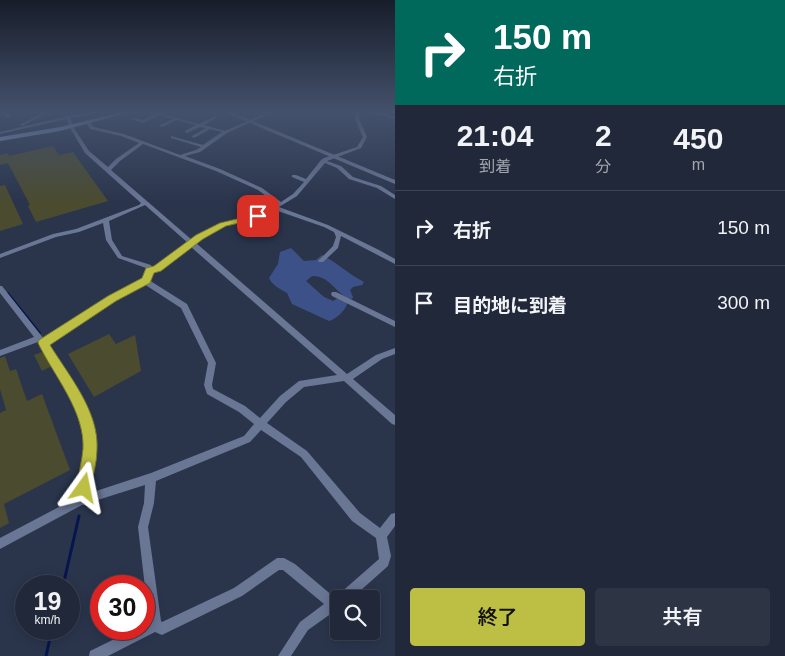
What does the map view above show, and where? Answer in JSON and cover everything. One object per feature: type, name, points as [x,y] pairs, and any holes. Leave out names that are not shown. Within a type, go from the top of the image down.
[{"type":"street","points":[[81,143],[84,148],[144,203],[395,421]]},
{"type":"street","points":[[108,170],[131,148],[141,143],[222,171],[260,189],[278,206],[377,250],[395,262]]},
{"type":"street","points":[[191,143],[205,147]]},
{"type":"street","points":[[180,156],[198,151],[211,143]]},
{"type":"street","points":[[301,143],[395,182]]},
{"type":"street","points":[[150,271],[157,269],[219,226],[255,218],[278,206],[295,195],[323,161],[332,156],[357,149],[364,143]]},
{"type":"street","points":[[323,161],[339,167],[350,178],[379,186],[395,197]]},
{"type":"street","points":[[294,176],[307,181]]},
{"type":"street","points":[[0,256],[55,235],[77,231],[142,206],[144,203]]},
{"type":"street","points":[[106,220],[109,240],[120,257],[147,266],[150,271]]},
{"type":"street","points":[[322,261],[336,248],[339,237],[336,231]]},
{"type":"street","points":[[0,353],[42,341],[116,296],[147,280],[150,271]]},
{"type":"street","points":[[147,280],[150,286],[184,306],[211,360],[212,366],[208,385],[210,391],[242,409],[261,425],[304,454],[356,517],[381,535],[390,557],[352,590]]},
{"type":"street","points":[[0,288],[42,341],[81,408],[88,428],[90,449],[80,501]]},
{"type":"street","points":[[334,294],[395,324]]},
{"type":"street","points":[[0,544],[80,501],[151,478],[247,439],[283,399],[302,384],[346,378],[379,357],[395,351]]},
{"type":"street","points":[[149,575],[143,527],[149,503],[151,478]]},
{"type":"street","points":[[381,535],[395,518]]},
{"type":"street","points":[[155,625],[162,629],[238,592],[277,564],[284,564],[291,568],[330,595]]},
{"type":"street","points":[[284,656],[304,626],[330,607]]},
{"type":"street","points":[[94,656],[125,640]]},
{"type":"shaded area","points":[[291,248],[304,261],[316,260],[322,255],[364,282],[362,285],[353,287],[350,290],[352,299],[319,277],[312,276],[306,281],[324,297],[333,301],[338,298],[347,303],[343,311],[334,319],[329,321],[292,304],[287,293],[276,287],[270,280],[269,278],[278,264],[280,252]]},
{"type":"building","points":[[53,146],[59,155],[73,152],[108,201],[36,222],[28,206],[30,205],[8,163],[0,165],[0,155],[8,153],[9,156]]},
{"type":"building","points":[[5,185],[23,224],[0,231],[0,186]]},
{"type":"building","points":[[109,334],[116,344],[135,335],[141,371],[94,397],[68,354]]},
{"type":"building","points":[[42,352],[52,366],[42,371],[34,355]]},
{"type":"building","points":[[5,356],[10,371],[16,369],[27,401],[42,394],[70,470],[4,504],[9,523],[0,528],[0,413],[6,410],[0,389],[0,358]]},
{"type":"waterway","points":[[8,293],[40,333]]},
{"type":"waterway","points":[[66,575],[79,516]]},
{"type":"waterway","points":[[46,656],[50,640]]},
{"type":"route","points":[[84,488],[90,449],[88,428],[81,408],[43,343],[124,291],[147,280],[150,271],[157,269],[200,237],[223,224],[252,219],[258,216]]}]
